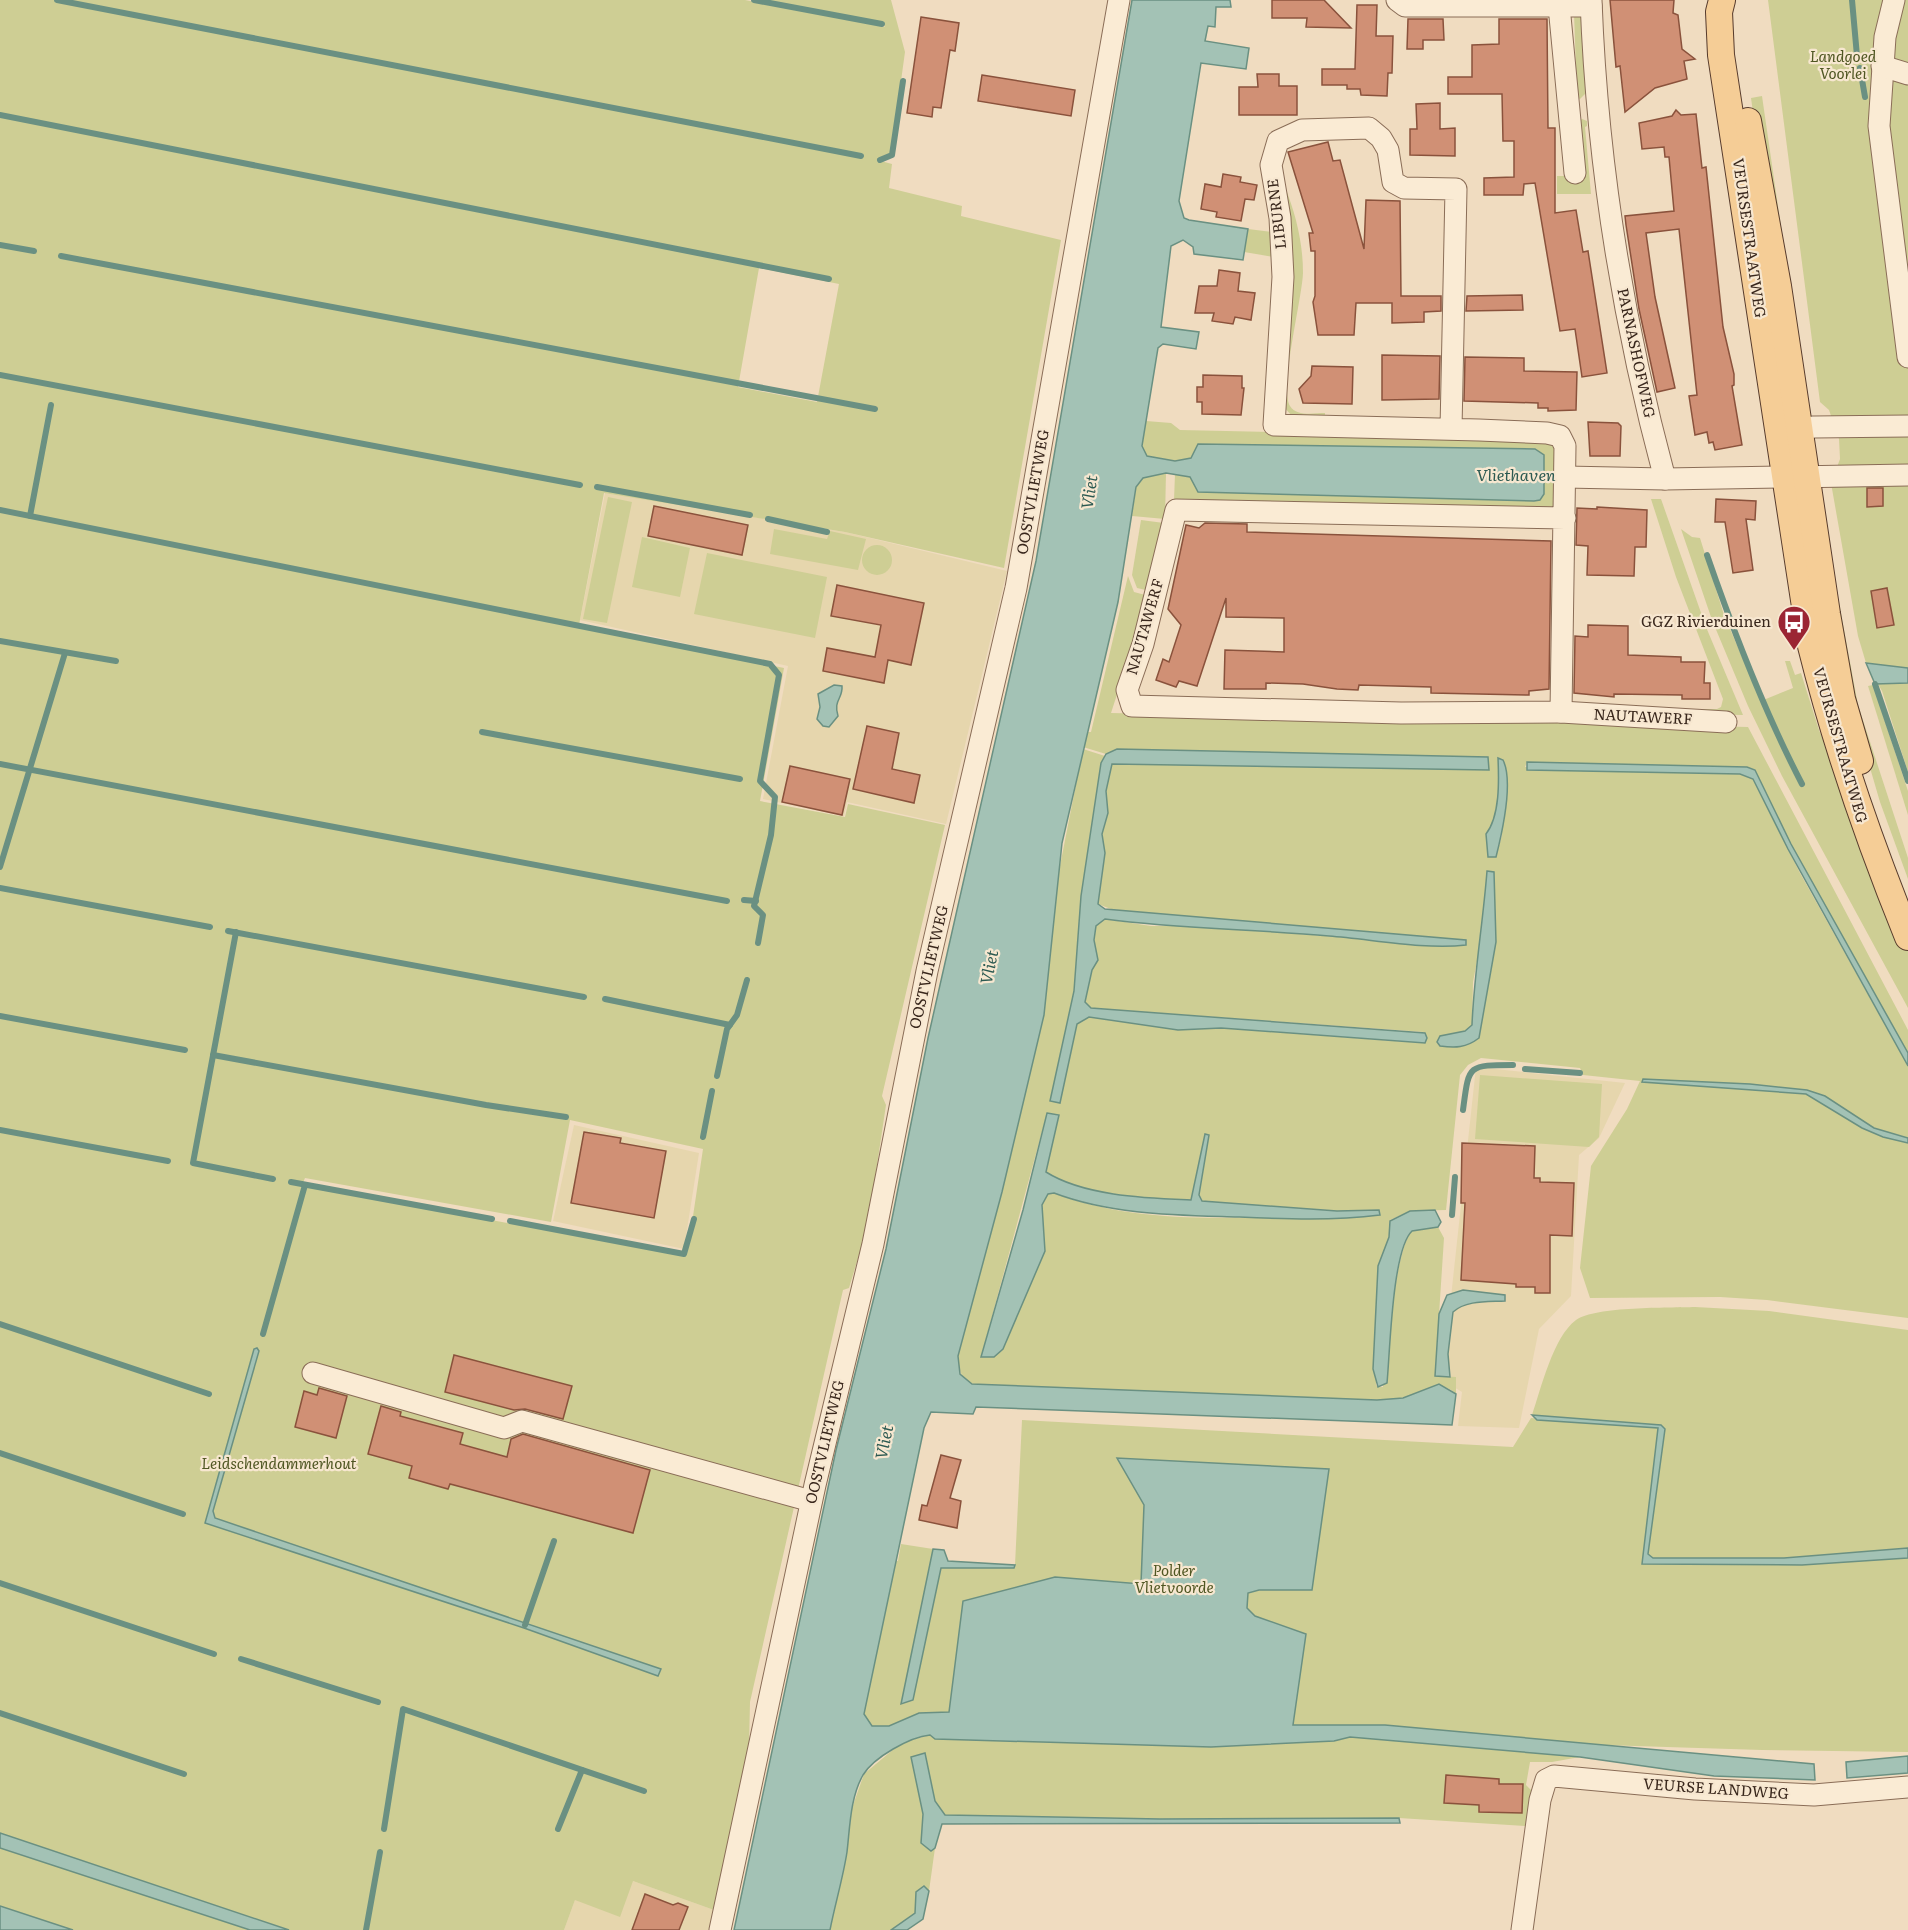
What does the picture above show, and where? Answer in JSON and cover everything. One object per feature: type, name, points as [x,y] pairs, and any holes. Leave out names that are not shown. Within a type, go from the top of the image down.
[{"type":"main road","name":"VEURSESTRAATWEG","points":[[1724,0],[1731,15],[1778,286],[1799,429],[1796,476],[1811,646],[1830,724],[1868,839],[1908,937]]},
{"type":"main road","name":"VEURSESTRAATWEG","points":[[1724,0],[1719,12],[1721,55],[1796,476],[1827,614],[1842,699],[1878,825],[1908,897]]},
{"type":"street","name":"OOSTVLIETWEG","points":[[720,1930],[811,1501],[873,1244],[908,1059],[1016,588],[1119,0]]},
{"type":"street","name":"PARNASHOFWEG","points":[[1397,0],[1405,6],[1560,6],[1591,3],[1598,107],[1623,297],[1665,479]]},
{"type":"street","points":[[1894,0],[1885,37],[1880,126],[1908,357]]},
{"type":"street","points":[[1560,6],[1567,111],[1575,173]]},
{"type":"street","points":[[1882,66],[1908,74]]},
{"type":"street","points":[[1567,111],[1598,107]]},
{"type":"street","name":"LIBURNE","points":[[1451,429],[1456,189],[1404,188],[1393,182],[1388,150],[1381,138],[1369,128],[1302,130],[1278,141],[1270,165],[1280,218],[1283,278],[1274,425],[1547,433],[1560,436],[1565,446],[1565,477]]},
{"type":"street","points":[[1799,429],[1821,426],[1908,426]]},
{"type":"street","points":[[1561,712],[1563,617],[1558,595],[1565,518],[1565,477],[1665,479],[1908,475]]},
{"type":"street","name":"NAUTAWERF","points":[[1565,518],[1176,510],[1143,644],[1127,690],[1132,706],[1401,713],[1561,712],[1726,722]]},
{"type":"street","points":[[313,1373],[504,1428],[522,1421],[811,1501]]},
{"type":"street","name":"VEURSE LANDWEG","points":[[1522,1930],[1540,1800],[1546,1780],[1554,1776],[1695,1789],[1814,1796],[1908,1787]]},
{"type":"shaded area","points":[[605,493],[845,532],[1007,571],[946,824],[847,802],[844,816],[763,799],[788,666],[580,620]]},
{"type":"shaded area","points":[[1476,1067],[1625,1083],[1599,1138],[1579,1155],[1571,1296],[1539,1329],[1519,1428],[1458,1426],[1462,1392],[1442,1380]]},
{"type":"shaded area","points":[[574,1125],[699,1153],[684,1249],[553,1221]]},
{"type":"shaded area","points":[[633,1881],[714,1910],[709,1930],[564,1930],[575,1900]]},
{"type":"green space","name":"Leidschendammerhout","points":[[0,0],[745,0],[885,27],[881,22],[760,0],[891,0],[905,52],[891,153],[877,160],[892,164],[889,188],[962,206],[961,216],[1061,240],[1004,568],[845,532],[604,493],[579,625],[784,668],[760,801],[845,817],[848,804],[945,825],[882,1096],[886,1105],[868,1225],[849,1288],[843,1290],[750,1702],[749,1747],[714,1910],[633,1881],[620,1917],[575,1900],[564,1930],[0,1930]],"holes":[[[759,268],[839,284],[817,402],[738,387]],[[570,1120],[703,1149],[689,1243],[684,1243],[681,1255],[302,1185],[305,1178],[551,1222]]]},
{"type":"green space","name":"Landgoed Voorlei","points":[[1768,0],[1908,0],[1908,772],[1882,691],[1866,663],[1858,636],[1831,483],[1840,459],[1839,439],[1829,410],[1820,402]]},
{"type":"green space","points":[[1574,13],[1581,15],[1587,92],[1580,99],[1577,97]]},
{"type":"green space","points":[[1762,96],[1805,392],[1755,127],[1751,98]]},
{"type":"green space","points":[[1582,119],[1587,121],[1585,127],[1591,194],[1557,194],[1557,176],[1582,176],[1578,122]]},
{"type":"green space","points":[[1285,187],[1298,229],[1303,273],[1289,363],[1287,396],[1290,406],[1297,412],[1325,413],[1325,419],[1293,417],[1283,406]]},
{"type":"green space","points":[[1248,229],[1272,232],[1274,257],[1244,252]]},
{"type":"green space","points":[[1146,421],[1171,423],[1180,430],[1543,438],[1556,444],[1556,505],[1552,509],[1174,500],[1175,474],[1190,477],[1544,494],[1544,455],[1535,449],[1198,444],[1191,458],[1175,461],[1147,456],[1142,447]]},
{"type":"green space","points":[[1166,473],[1165,519],[1132,516],[1136,487],[1143,478]]},
{"type":"green space","points":[[1819,495],[1858,705],[1908,858],[1908,879],[1880,802],[1852,706]]},
{"type":"green space","points":[[608,497],[632,502],[607,623],[583,619]]},
{"type":"green space","points":[[1651,499],[1661,499],[1706,627],[1743,715],[1679,714],[1679,709],[1717,709],[1721,707],[1723,699],[1676,577]]},
{"type":"green space","points":[[1141,520],[1164,523],[1150,591],[1137,588],[1132,575]]},
{"type":"green space","points":[[774,529],[827,539],[830,531],[866,539],[858,570],[770,554]]},
{"type":"green space","points":[[1681,529],[1692,537],[1700,538],[1724,615],[1761,701],[1793,688],[1785,661],[1790,661],[1795,675],[1801,673],[1819,730],[1846,796],[1863,846],[1908,950],[1908,1008],[1782,776],[1748,706],[1712,620]]},
{"type":"green space","points":[[642,537],[690,548],[680,597],[632,587]]},
{"type":"green space","points":[[877,545],[887,550],[892,560],[887,570],[877,575],[867,570],[862,560],[867,550]]},
{"type":"green space","points":[[707,553],[827,577],[815,638],[694,614]]},
{"type":"green space","points":[[1128,576],[1134,592],[1149,596],[1111,713],[1748,727],[1908,1030],[1908,1053],[1791,844],[1755,770],[1747,767],[1527,762],[1525,767],[1740,774],[1753,779],[1800,873],[1908,1066],[1908,1318],[1767,1300],[1720,1297],[1590,1298],[1580,1268],[1591,1166],[1627,1109],[1640,1081],[1583,1075],[1580,1068],[1481,1058],[1468,1065],[1460,1075],[1446,1210],[1410,1211],[1390,1220],[1389,1237],[1378,1266],[1376,1385],[1383,1387],[1396,1280],[1406,1241],[1412,1231],[1438,1227],[1444,1238],[1435,1376],[1456,1377],[1456,1394],[1450,1389],[1438,1387],[1406,1397],[1377,1400],[993,1387],[968,1382],[959,1368],[958,1356],[1002,1192],[1044,1015],[1056,886],[1083,749],[1105,756],[1101,763],[1081,896],[1074,991],[1050,1101],[1060,1103],[1077,1024],[1089,1017],[1178,1030],[1221,1028],[1423,1043],[1424,1032],[1091,1008],[1085,1002],[1092,970],[1098,960],[1094,940],[1096,926],[1105,919],[1151,926],[1193,926],[1456,946],[1466,944],[1465,940],[1116,911],[1098,904],[1105,853],[1102,834],[1108,813],[1106,791],[1112,763],[1489,770],[1488,757],[1118,749],[1106,754],[1083,747],[1087,732],[1091,732]],"holes":[[[1498,759],[1502,835],[1496,857],[1488,857],[1486,834],[1491,827],[1496,808]],[[1494,872],[1496,942],[1479,1038],[1440,1036],[1465,1031],[1472,1025],[1473,982]],[[1047,1113],[1059,1116],[1046,1172],[1080,1186],[1116,1194],[1191,1200],[1205,1134],[1209,1135],[1199,1195],[1202,1202],[1337,1211],[1379,1211],[1256,1217],[1172,1216],[1092,1205],[1054,1193],[1048,1194],[1042,1205],[1044,1251],[981,1357]]]},
{"type":"green space","points":[[1873,685],[1908,791],[1908,815],[1868,686]]},
{"type":"green space","points":[[1480,1075],[1602,1084],[1599,1137],[1589,1147],[1475,1139]]},
{"type":"green space","name":"Polder Vlietvoorde","points":[[1695,1307],[1769,1311],[1908,1330],[1908,1548],[1848,1553],[1908,1552],[1908,1752],[1762,1750],[930,1724],[860,1739],[886,1560],[898,1561],[901,1544],[933,1549],[931,1562],[1015,1565],[1022,1420],[1513,1447],[1531,1418],[1659,1426],[1662,1431],[1645,1560],[1687,1558],[1653,1558],[1648,1554],[1665,1429],[1661,1425],[1532,1415],[1554,1351],[1568,1328],[1576,1320],[1586,1315],[1616,1310]]},
{"type":"green space","points":[[930,1735],[936,1739],[1211,1747],[1334,1741],[1350,1737],[1580,1757],[1552,1762],[1530,1762],[1526,1785],[1532,1791],[1525,1826],[1399,1818],[1160,1819],[944,1815],[935,1801],[932,1787],[912,1757],[923,1814],[921,1843],[931,1851],[935,1848],[929,1891],[924,1886],[915,1913],[891,1930],[830,1930],[846,1854],[852,1808],[864,1774],[901,1743]]},
{"type":"water","points":[[1132,0],[1230,0],[1231,7],[1216,7],[1215,27],[1208,26],[1205,41],[1249,48],[1246,69],[1201,63],[1179,201],[1184,218],[1248,229],[1243,260],[1194,254],[1193,247],[1183,240],[1171,246],[1161,327],[1199,332],[1196,349],[1163,344],[1158,348],[1142,446],[1147,456],[1175,461],[1191,458],[1198,444],[1535,449],[1544,455],[1544,494],[1540,500],[1534,501],[1198,492],[1190,477],[1166,473],[1143,478],[1136,487],[1118,602],[1062,843],[1044,1015],[1002,1192],[958,1356],[960,1374],[972,1384],[1377,1400],[1403,1398],[1439,1384],[1456,1394],[1452,1425],[976,1407],[973,1414],[931,1412],[924,1428],[864,1714],[872,1726],[889,1726],[919,1713],[949,1712],[963,1601],[1055,1577],[1141,1584],[1144,1505],[1117,1458],[1329,1469],[1312,1590],[1259,1590],[1248,1593],[1247,1608],[1255,1616],[1306,1634],[1293,1725],[1385,1725],[1814,1764],[1815,1780],[1714,1776],[1580,1757],[1350,1737],[1334,1741],[1211,1747],[935,1739],[930,1735],[893,1749],[875,1761],[863,1775],[855,1793],[847,1852],[830,1930],[734,1930],[836,1450],[886,1249],[928,1038],[1036,561]]},
{"type":"water","points":[[1866,663],[1908,668],[1908,683],[1875,684]]},
{"type":"water","points":[[834,685],[842,686],[837,703],[838,716],[829,727],[823,726],[817,719],[820,707],[818,694]]},
{"type":"water","points":[[1117,749],[1488,757],[1489,770],[1112,764],[1106,791],[1108,813],[1102,834],[1105,853],[1098,904],[1105,909],[1466,940],[1466,945],[1415,945],[1105,919],[1096,926],[1094,940],[1098,960],[1092,970],[1085,1002],[1091,1008],[1425,1033],[1427,1038],[1425,1043],[1221,1028],[1178,1030],[1089,1017],[1077,1024],[1060,1103],[1050,1101],[1074,991],[1081,896],[1101,763],[1106,754]]},
{"type":"water","points":[[1498,758],[1503,760],[1506,770],[1506,808],[1496,857],[1488,857],[1486,834],[1491,827],[1496,808]]},
{"type":"water","points":[[1527,762],[1747,767],[1755,770],[1791,844],[1908,1053],[1908,1066],[1788,849],[1753,779],[1740,774],[1527,770]]},
{"type":"water","points":[[1487,871],[1494,872],[1496,942],[1479,1038],[1470,1044],[1440,1046],[1437,1042],[1440,1036],[1465,1031],[1472,1025]]},
{"type":"water","points":[[1643,1079],[1750,1084],[1807,1090],[1825,1096],[1874,1128],[1908,1138],[1908,1143],[1883,1137],[1862,1128],[1806,1094],[1642,1082]]},
{"type":"water","points":[[1047,1113],[1059,1115],[1046,1172],[1078,1186],[1116,1194],[1191,1200],[1205,1134],[1209,1135],[1199,1195],[1202,1201],[1337,1211],[1379,1210],[1380,1215],[1309,1219],[1168,1214],[1122,1210],[1054,1193],[1048,1194],[1042,1205],[1045,1251],[1003,1349],[994,1357],[981,1357],[1023,1210]]},
{"type":"water","points":[[1435,1210],[1441,1222],[1438,1227],[1412,1231],[1405,1242],[1396,1280],[1387,1383],[1378,1387],[1373,1369],[1378,1266],[1389,1237],[1390,1221],[1410,1211]]},
{"type":"water","points":[[1463,1290],[1505,1295],[1505,1301],[1464,1305],[1453,1312],[1448,1354],[1450,1377],[1435,1376],[1439,1314],[1447,1295]]},
{"type":"water","points":[[257,1348],[259,1351],[213,1511],[215,1518],[661,1669],[658,1676],[524,1628],[205,1523],[254,1349]]},
{"type":"water","points":[[1532,1415],[1661,1425],[1665,1429],[1648,1554],[1653,1558],[1784,1558],[1908,1548],[1908,1558],[1802,1565],[1642,1564],[1658,1428],[1537,1420]]},
{"type":"water","points":[[933,1549],[944,1550],[948,1561],[1015,1565],[1014,1568],[941,1568],[913,1700],[901,1704]]},
{"type":"water","points":[[925,1753],[935,1801],[945,1815],[1160,1819],[1399,1818],[1400,1823],[942,1824],[935,1848],[931,1851],[921,1843],[923,1814],[911,1757]]},
{"type":"water","points":[[1908,1756],[1908,1773],[1847,1778],[1846,1762]]},
{"type":"water","points":[[0,1833],[289,1930],[250,1930],[0,1848]]},
{"type":"water","points":[[924,1886],[929,1891],[923,1919],[907,1930],[891,1930],[915,1913],[916,1892]]},
{"type":"water","points":[[0,1906],[73,1930],[0,1930]]},
{"type":"building","points":[[1272,0],[1324,0],[1351,28],[1306,27],[1307,18],[1272,18]]},
{"type":"building","points":[[1610,0],[1674,0],[1673,13],[1678,15],[1682,49],[1695,59],[1684,61],[1687,79],[1655,88],[1625,112],[1620,66],[1616,67]]},
{"type":"building","points":[[1357,5],[1377,5],[1376,36],[1393,36],[1392,73],[1388,73],[1387,96],[1361,95],[1360,89],[1347,89],[1347,85],[1322,85],[1322,69],[1355,69]]},
{"type":"building","points":[[921,17],[959,23],[955,51],[950,50],[941,108],[933,107],[932,117],[907,113]]},
{"type":"building","points":[[1408,19],[1443,19],[1444,40],[1423,40],[1423,49],[1407,49]]},
{"type":"building","points":[[1499,19],[1547,19],[1548,128],[1555,128],[1555,213],[1576,210],[1583,252],[1588,251],[1607,373],[1582,377],[1575,329],[1560,331],[1535,183],[1524,184],[1523,195],[1484,195],[1484,178],[1514,177],[1514,141],[1503,141],[1502,94],[1448,94],[1448,77],[1472,77],[1472,45],[1499,44]]},
{"type":"building","points":[[1257,74],[1279,74],[1279,86],[1297,86],[1297,115],[1239,115],[1239,87],[1258,87]]},
{"type":"building","points":[[982,75],[1075,90],[1071,116],[978,101]]},
{"type":"building","points":[[1440,103],[1440,129],[1455,128],[1455,156],[1410,155],[1410,129],[1417,129],[1416,104]]},
{"type":"building","points":[[1676,110],[1681,115],[1696,114],[1702,168],[1706,167],[1723,327],[1734,374],[1734,385],[1732,386],[1742,445],[1715,450],[1713,442],[1709,443],[1707,432],[1695,435],[1689,396],[1697,395],[1679,229],[1646,233],[1655,297],[1675,388],[1657,392],[1639,309],[1626,225],[1625,216],[1674,211],[1669,157],[1665,157],[1664,147],[1642,149],[1639,123],[1672,116]]},
{"type":"building","points":[[1328,142],[1333,161],[1340,160],[1364,249],[1366,200],[1400,201],[1401,296],[1441,296],[1441,311],[1424,312],[1424,322],[1392,323],[1392,303],[1356,303],[1354,335],[1318,335],[1313,302],[1315,251],[1311,251],[1309,233],[1313,233],[1288,152]]},
{"type":"building","points":[[1223,174],[1241,177],[1240,182],[1257,185],[1254,200],[1245,199],[1241,221],[1216,217],[1217,212],[1201,209],[1205,184],[1221,187]]},
{"type":"building","points":[[1219,270],[1240,273],[1238,291],[1255,293],[1251,320],[1235,317],[1233,324],[1212,321],[1214,313],[1195,313],[1199,286],[1217,286]]},
{"type":"building","points":[[1522,295],[1523,310],[1466,311],[1467,296]]},
{"type":"building","points":[[1382,355],[1440,356],[1439,399],[1382,400]]},
{"type":"building","points":[[1465,357],[1524,358],[1524,371],[1577,372],[1576,410],[1548,411],[1548,408],[1538,408],[1538,403],[1464,401]]},
{"type":"building","points":[[1312,366],[1353,367],[1352,404],[1303,403],[1299,389],[1311,376]]},
{"type":"building","points":[[1203,375],[1242,376],[1242,388],[1244,388],[1241,415],[1202,414],[1202,402],[1197,402],[1197,387],[1203,387]]},
{"type":"building","points":[[1588,422],[1618,423],[1621,426],[1620,456],[1590,456]]},
{"type":"building","points":[[1867,488],[1883,488],[1883,506],[1867,507]]},
{"type":"building","points":[[1716,499],[1756,501],[1755,520],[1746,519],[1753,570],[1733,573],[1725,522],[1715,522]]},
{"type":"building","points":[[654,506],[748,525],[742,555],[648,536]]},
{"type":"building","points":[[1597,507],[1647,510],[1646,547],[1635,547],[1634,576],[1587,575],[1588,546],[1576,545],[1577,508],[1597,509]]},
{"type":"building","points":[[1205,523],[1247,524],[1247,532],[1551,541],[1549,689],[1529,691],[1529,695],[1431,693],[1431,687],[1359,685],[1358,690],[1303,684],[1266,683],[1266,689],[1224,689],[1225,650],[1284,652],[1284,618],[1226,617],[1226,598],[1197,686],[1179,681],[1176,687],[1156,680],[1163,659],[1169,662],[1181,625],[1168,609],[1186,525],[1199,528]]},
{"type":"building","points":[[837,585],[924,603],[911,665],[888,660],[884,683],[823,671],[827,648],[875,657],[881,625],[831,616]]},
{"type":"building","points":[[1887,588],[1894,625],[1877,628],[1871,591]]},
{"type":"building","points":[[1588,625],[1628,626],[1628,655],[1681,657],[1681,662],[1705,662],[1704,683],[1710,683],[1710,699],[1682,699],[1682,695],[1614,694],[1614,697],[1574,693],[1575,636],[1588,637]]},
{"type":"building","points":[[867,726],[899,733],[892,769],[920,775],[914,803],[853,789]]},
{"type":"building","points":[[790,766],[850,779],[842,815],[782,802]]},
{"type":"building","points":[[584,1132],[621,1138],[620,1143],[666,1151],[654,1218],[571,1203]]},
{"type":"building","points":[[1462,1143],[1535,1146],[1534,1178],[1540,1178],[1540,1182],[1574,1183],[1572,1236],[1550,1235],[1550,1293],[1535,1293],[1535,1287],[1516,1287],[1516,1284],[1461,1280],[1465,1203],[1461,1203]]},
{"type":"building","points":[[454,1355],[572,1386],[563,1419],[525,1409],[514,1410],[445,1392]]},
{"type":"building","points":[[319,1388],[347,1396],[336,1438],[295,1427],[304,1391],[317,1395]]},
{"type":"building","points":[[381,1406],[401,1412],[400,1416],[463,1433],[460,1444],[507,1457],[511,1439],[523,1434],[650,1470],[633,1533],[450,1484],[448,1489],[409,1478],[412,1466],[368,1454]]},
{"type":"building","points":[[941,1455],[961,1460],[950,1498],[961,1501],[957,1528],[919,1520],[922,1505],[927,1506]]},
{"type":"building","points":[[1446,1775],[1499,1779],[1499,1784],[1523,1784],[1522,1813],[1479,1812],[1479,1805],[1444,1803]]},
{"type":"building","points":[[645,1894],[673,1905],[678,1903],[688,1907],[679,1930],[632,1930]]},
{"type":"waterway","points":[[57,0],[861,156]]},
{"type":"waterway","points":[[754,0],[882,24]]},
{"type":"waterway","points":[[1852,0],[1857,56]]},
{"type":"waterway","points":[[1860,68],[1865,97]]},
{"type":"waterway","points":[[880,160],[892,155],[903,81]]},
{"type":"waterway","points":[[0,115],[829,279]]},
{"type":"waterway","points":[[0,245],[34,251]]},
{"type":"waterway","points":[[61,256],[875,409]]},
{"type":"waterway","points":[[0,375],[580,485]]},
{"type":"waterway","points":[[30,516],[51,405]]},
{"type":"waterway","points":[[597,487],[750,515]]},
{"type":"waterway","points":[[0,510],[770,664],[779,675],[760,781],[775,797],[771,835],[754,906],[763,915],[758,943]]},
{"type":"waterway","points":[[768,519],[827,532]]},
{"type":"waterway","points":[[1707,555],[1750,671],[1802,784]]},
{"type":"waterway","points":[[0,641],[116,661]]},
{"type":"waterway","points":[[0,867],[65,653]]},
{"type":"waterway","points":[[1875,684],[1908,781]]},
{"type":"waterway","points":[[482,732],[740,779]]},
{"type":"waterway","points":[[0,764],[727,901]]},
{"type":"waterway","points":[[0,888],[210,927]]},
{"type":"waterway","points":[[744,900],[756,901]]},
{"type":"waterway","points":[[228,931],[584,997]]},
{"type":"waterway","points":[[236,932],[193,1163],[273,1179]]},
{"type":"waterway","points":[[717,1076],[727,1029],[737,1015],[747,980]]},
{"type":"waterway","points":[[605,999],[730,1025]]},
{"type":"waterway","points":[[0,1016],[185,1050]]},
{"type":"waterway","points":[[213,1055],[486,1105],[566,1117]]},
{"type":"waterway","points":[[1463,1110],[1469,1076],[1473,1071],[1479,1067],[1513,1065]]},
{"type":"waterway","points":[[1525,1069],[1580,1073]]},
{"type":"waterway","points":[[703,1137],[712,1091]]},
{"type":"waterway","points":[[0,1130],[168,1161]]},
{"type":"waterway","points":[[1452,1215],[1455,1177]]},
{"type":"waterway","points":[[291,1182],[492,1219]]},
{"type":"waterway","points":[[263,1334],[305,1185]]},
{"type":"waterway","points":[[510,1221],[684,1254],[694,1219]]},
{"type":"waterway","points":[[0,1324],[209,1394]]},
{"type":"waterway","points":[[0,1453],[183,1514]]},
{"type":"waterway","points":[[525,1625],[554,1541]]},
{"type":"waterway","points":[[0,1583],[214,1654]]},
{"type":"waterway","points":[[241,1659],[378,1702]]},
{"type":"waterway","points":[[384,1829],[403,1709],[644,1791]]},
{"type":"waterway","points":[[0,1713],[184,1774]]},
{"type":"waterway","points":[[558,1829],[582,1770]]},
{"type":"waterway","points":[[366,1930],[380,1852]]},
{"type":"place","name":"GGZ Rivierduinen","points":[[1794,651]]},
{"type":"water label","name":"Vliethaven","points":[[1516,475]]},
{"type":"water label","name":"Vliet","points":[[1089,492]]},
{"type":"water label","name":"Vliet","points":[[989,967]]},
{"type":"water label","name":"Vliet","points":[[884,1442]]}]
